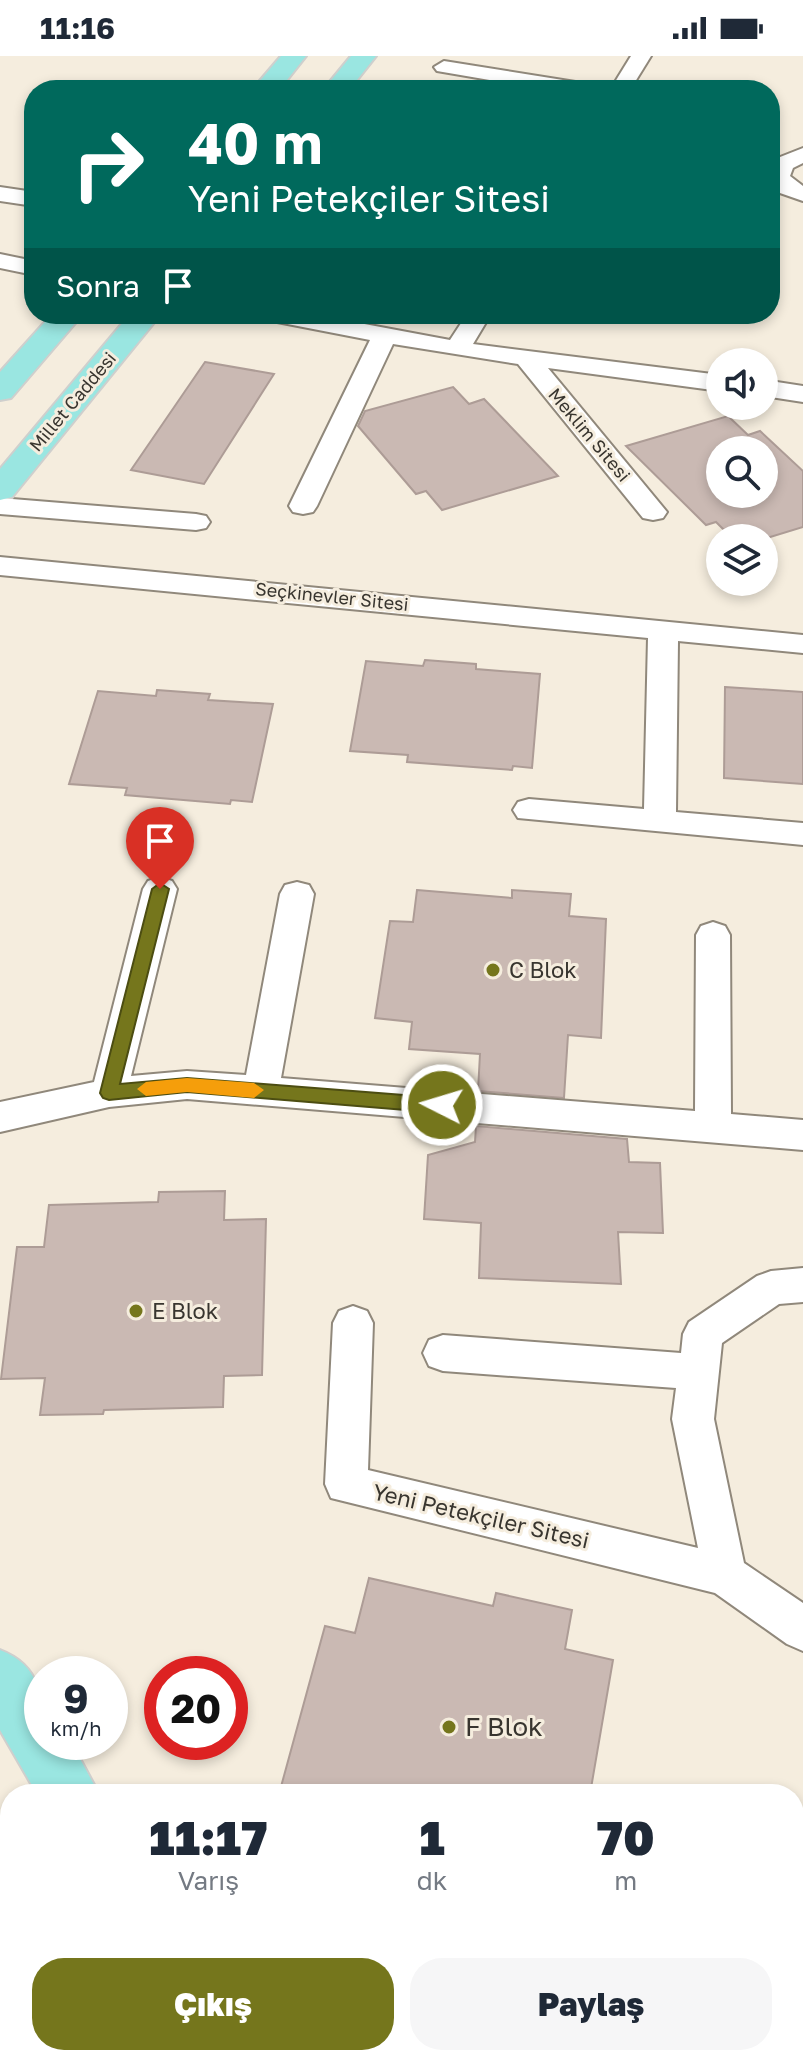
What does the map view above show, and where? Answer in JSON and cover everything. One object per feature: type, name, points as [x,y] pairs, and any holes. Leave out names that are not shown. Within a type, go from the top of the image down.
[{"type":"main road","points":[[274,80],[294,56]]},
{"type":"main road","points":[[344,80],[364,56]]},
{"type":"main road","points":[[0,391],[59,324]]},
{"type":"main road","name":"Millet Caddesi","points":[[0,490],[138,324]]},
{"type":"main road","points":[[0,1677],[64,1784]]},
{"type":"lane","points":[[626,80],[641,56]]},
{"type":"lane","points":[[444,67],[525,80]]},
{"type":"lane","points":[[780,173],[783,164],[803,155]]},
{"type":"lane","points":[[780,177],[788,188],[803,194]]},
{"type":"lane","points":[[0,194],[24,198]]},
{"type":"lane","points":[[0,261],[24,266]]},
{"type":"lane","name":"Meklim Sitesi","points":[[326,324],[457,349],[706,381]]},
{"type":"lane","points":[[457,349],[473,324]]},
{"type":"lane","points":[[303,506],[385,335]]},
{"type":"lane","name":"Meklim Sitesi","points":[[525,357],[653,512]]},
{"type":"lane","points":[[778,390],[803,394]]},
{"type":"lane","points":[[0,506],[196,522]]},
{"type":"lane","name":"Seçkinevler Sitesi","points":[[0,566],[803,644]]},
{"type":"lane","points":[[660,821],[663,630]]},
{"type":"lane","points":[[529,810],[803,834]]},
{"type":"lane","points":[[109,1093],[160,889]]},
{"type":"lane","points":[[261,1091],[297,894]]},
{"type":"lane","points":[[713,935],[713,1127]]},
{"type":"lane","points":[[0,1117],[109,1093],[187,1085],[803,1135]]},
{"type":"lane","points":[[725,1575],[693,1419],[703,1334],[771,1288],[803,1285]]},
{"type":"lane","name":"Yeni Petekçiler Sitesi","points":[[353,1323],[346,1484],[725,1575],[803,1629]]},
{"type":"lane","points":[[443,1353],[699,1372]]},
{"type":"building","points":[[205,362],[274,374],[204,484],[131,470]]},
{"type":"building","points":[[453,387],[469,404],[484,399],[558,476],[442,510],[426,491],[416,494],[358,426],[365,411]]},
{"type":"building","points":[[714,420],[732,420],[748,435],[760,431],[765,436],[706,436],[706,508],[778,508],[778,448],[803,471],[803,527],[778,535],[778,524],[716,522],[706,525],[626,446]]},
{"type":"building","points":[[425,660],[476,664],[476,669],[540,674],[532,768],[513,766],[512,770],[407,762],[408,755],[350,751],[366,661],[423,666]]},
{"type":"building","points":[[725,687],[803,692],[803,784],[724,778]]},
{"type":"building","points":[[157,690],[210,694],[208,700],[273,704],[252,802],[231,800],[230,804],[125,795],[127,788],[69,784],[98,691],[156,696]]},
{"type":"building","name":"C Blok","points":[[417,890],[512,898],[512,890],[571,894],[569,916],[606,919],[601,1038],[568,1035],[564,1098],[478,1091],[480,1054],[409,1049],[412,1022],[375,1018],[390,921],[413,922]]},
{"type":"building","points":[[476,1126],[627,1139],[629,1162],[660,1163],[663,1233],[618,1232],[621,1284],[479,1278],[481,1223],[424,1219],[428,1155],[475,1142]]},
{"type":"building","name":"E Blok","points":[[225,1191],[224,1220],[266,1219],[262,1375],[224,1376],[223,1407],[40,1415],[45,1378],[1,1379],[17,1247],[44,1247],[49,1205],[158,1202],[159,1192]]},
{"type":"building","name":"F Blok","points":[[369,1578],[493,1606],[496,1593],[572,1610],[565,1649],[613,1660],[592,1784],[282,1784],[325,1626],[355,1633]]},
{"type":"slow traffic","points":[[146,1089],[187,1085],[254,1090]]},
{"type":"place","name":"C Blok","points":[[493,970]]},
{"type":"place","name":"E Blok","points":[[136,1311]]},
{"type":"place","name":"F Blok","points":[[449,1727]]},
{"type":"route","points":[[160,889],[109,1093],[187,1085],[442,1105]]}]
